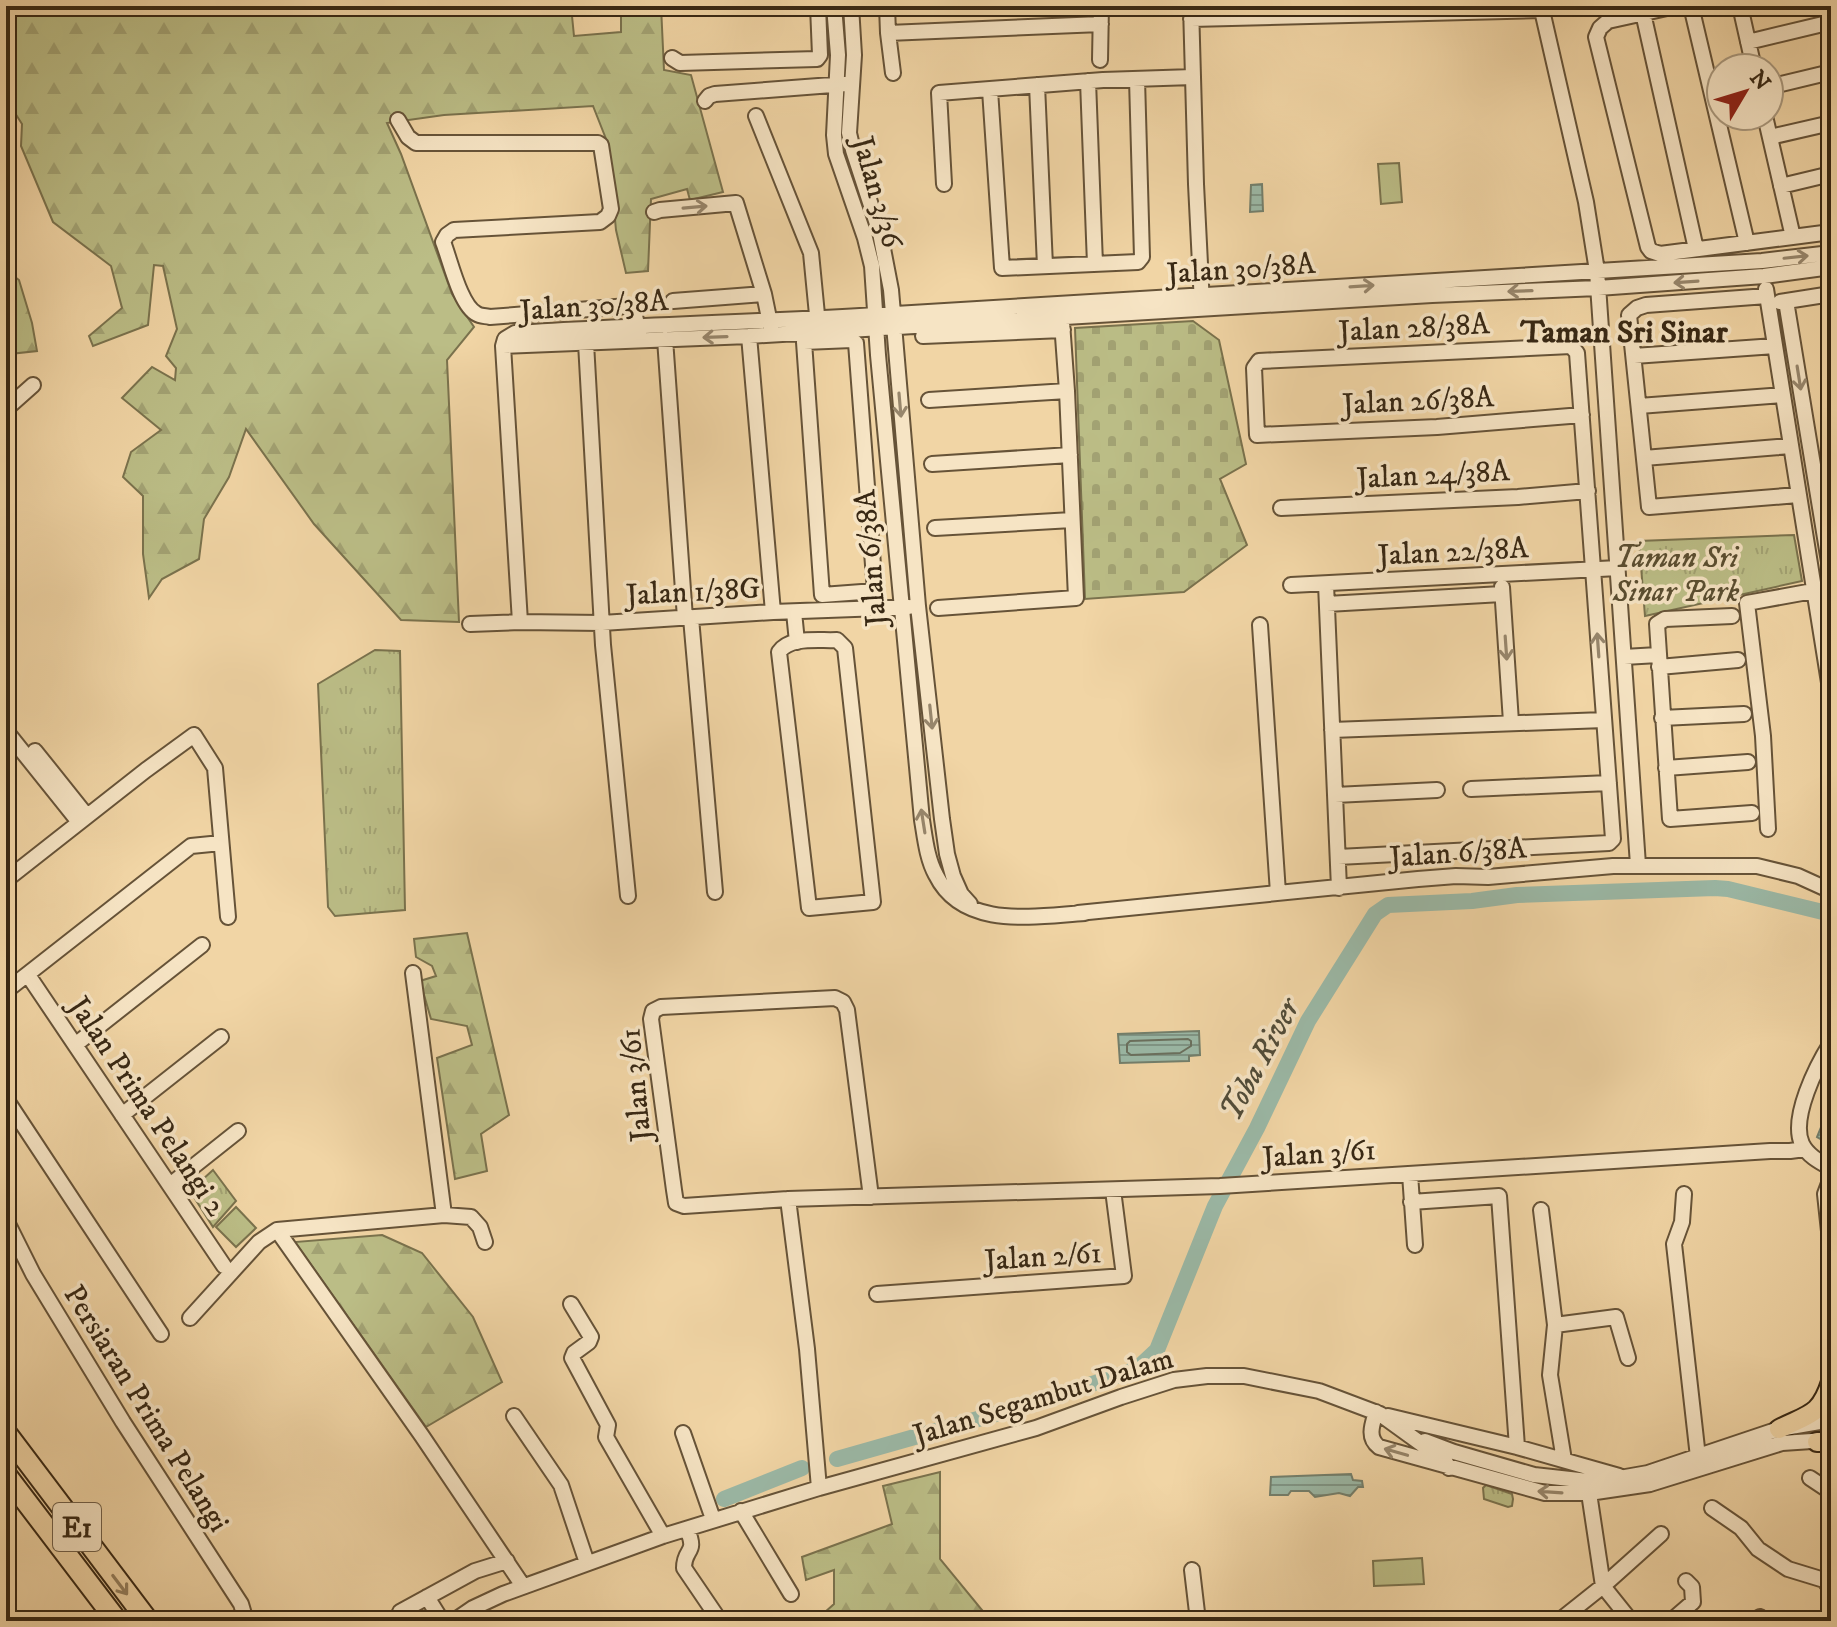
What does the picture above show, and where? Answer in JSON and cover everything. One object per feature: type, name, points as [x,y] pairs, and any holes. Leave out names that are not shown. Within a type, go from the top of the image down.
[{"type":"highway","name":"E1","points":[[6,1433],[148,1621]]},
{"type":"highway","name":"E1","points":[[6,1475],[117,1621]]},
{"type":"main road","points":[[1779,1429],[1819,1408],[1831,1382]]},
{"type":"street","points":[[672,58],[680,63],[820,57],[818,6]]},
{"type":"street","name":"Jalan 3/36","points":[[834,6],[838,55],[836,154],[872,266],[876,322]]},
{"type":"street","name":"Jalan 3/36","points":[[851,6],[854,55],[849,133],[880,233],[891,290],[893,321]]},
{"type":"street","points":[[887,6],[893,73]]},
{"type":"street","points":[[1100,60],[1101,6]]},
{"type":"street","points":[[1676,6],[1608,21],[1596,37],[1645,242],[1651,251],[1660,254],[1831,232]]},
{"type":"street","points":[[1691,6],[1747,243]]},
{"type":"street","points":[[1740,6],[1750,52]]},
{"type":"street","points":[[1202,302],[1191,12],[1541,8],[1586,202],[1597,271],[1638,865]]},
{"type":"street","points":[[1643,13],[1696,249]]},
{"type":"street","points":[[888,33],[1101,24]]},
{"type":"street","points":[[1748,42],[1823,24]]},
{"type":"street","points":[[1785,83],[1831,72]]},
{"type":"street","points":[[944,184],[939,93],[1088,81],[1193,77]]},
{"type":"street","points":[[990,90],[1002,268],[1138,262],[1142,257],[1137,79]]},
{"type":"street","points":[[1088,81],[1095,264]]},
{"type":"street","points":[[705,101],[715,94],[852,84]]},
{"type":"street","points":[[1037,85],[1045,266]]},
{"type":"street","points":[[756,116],[811,253],[811,331],[822,595],[875,591],[856,343],[811,331]]},
{"type":"street","points":[[398,120],[408,137],[416,143],[601,145],[611,209],[600,222],[454,230],[443,242],[467,306],[476,314],[490,317],[628,306],[633,308],[639,341]]},
{"type":"street","points":[[1770,137],[1831,123]]},
{"type":"street","points":[[1769,132],[1793,237]]},
{"type":"street","points":[[1781,186],[1831,174]]},
{"type":"street","points":[[654,212],[736,203],[771,327]]},
{"type":"street","name":"Jalan 30/38A","points":[[771,327],[749,336],[503,346],[505,339],[515,333],[638,325],[771,327],[811,331],[876,322],[1006,314],[1062,317],[1202,302],[1762,261],[1831,253]]},
{"type":"street","points":[[1762,261],[1831,695]]},
{"type":"street","name":"Jalan 30/38A","points":[[1202,302],[1598,288],[1764,276],[1831,267]]},
{"type":"street","points":[[673,301],[764,294]]},
{"type":"street","points":[[1798,495],[1649,507],[1629,315],[1646,305],[1786,301],[1831,294]]},
{"type":"street","points":[[1786,301],[1830,562],[1809,565]]},
{"type":"street","points":[[923,336],[1062,317],[1067,391],[1076,598],[938,608]]},
{"type":"street","name":"Jalan 6/38A","points":[[893,321],[918,606],[947,854],[961,894],[972,908]]},
{"type":"street","name":"Jalan 6/38A","points":[[876,322],[922,820],[934,872],[953,898],[989,914],[1022,917],[1456,876],[1488,877],[1638,865],[1757,866],[1829,884]]},
{"type":"street","points":[[749,336],[773,612]]},
{"type":"street","points":[[665,339],[715,892]]},
{"type":"street","points":[[586,343],[602,623],[628,896]]},
{"type":"street","points":[[503,346],[520,622]]},
{"type":"street","name":"Jalan 28/38A","points":[[1257,435],[1254,368],[1259,361],[1571,346],[1577,353],[1582,415]]},
{"type":"street","points":[[1634,356],[1775,346]]},
{"type":"street","points":[[6,409],[33,385]]},
{"type":"street","points":[[929,400],[1067,391]]},
{"type":"street","points":[[1639,406],[1783,395]]},
{"type":"street","points":[[1471,789],[1609,783],[1582,415]]},
{"type":"street","name":"Jalan 26/38A","points":[[1257,435],[1437,427],[1582,415]]},
{"type":"street","points":[[1644,458],[1791,446]]},
{"type":"street","points":[[932,464],[1070,455]]},
{"type":"street","name":"Jalan 24/38A","points":[[1281,508],[1588,491]]},
{"type":"street","points":[[935,528],[1072,520]]},
{"type":"street","name":"Jalan 22/38A","points":[[1291,585],[1618,568]]},
{"type":"street","points":[[1501,574],[1511,722]]},
{"type":"street","points":[[1326,584],[1339,888]]},
{"type":"street","points":[[1768,829],[1763,736],[1747,603],[1813,591]]},
{"type":"street","points":[[1327,604],[1502,594]]},
{"type":"street","name":"Jalan 1/38G","points":[[470,624],[602,623],[918,606]]},
{"type":"street","points":[[810,611],[813,641]]},
{"type":"street","points":[[794,612],[797,642]]},
{"type":"street","points":[[1732,616],[1665,619],[1659,621],[1656,628],[1670,819],[1752,813]]},
{"type":"street","points":[[1260,625],[1278,893]]},
{"type":"street","points":[[837,640],[845,648],[873,902],[809,908],[779,652],[783,647],[797,642],[837,640]]},
{"type":"street","points":[[1624,657],[1658,661],[1738,660]]},
{"type":"street","points":[[1662,718],[1744,714]]},
{"type":"street","points":[[1332,730],[1604,720]]},
{"type":"street","points":[[6,731],[83,819]]},
{"type":"street","points":[[6,880],[194,735],[215,768],[228,917]]},
{"type":"street","points":[[35,751],[83,819]]},
{"type":"street","points":[[1666,768],[1748,762]]},
{"type":"street","name":"Jalan 6/38A","points":[[1338,857],[1611,842],[1609,783]]},
{"type":"street","points":[[1335,795],[1437,790]]},
{"type":"street","points":[[6,991],[191,846],[221,843]]},
{"type":"street","points":[[929,854],[937,863],[942,863],[947,854]]},
{"type":"street","points":[[75,1045],[202,945]]},
{"type":"street","points":[[413,973],[444,1215]]},
{"type":"street","name":"Jalan Prima Pelangi 2","points":[[28,975],[224,1266]]},
{"type":"street","name":"Jalan 3/61","points":[[871,1197],[847,1010],[843,1002],[835,998],[661,1007],[653,1011],[651,1019],[676,1203],[684,1206],[788,1199],[871,1197],[1113,1190],[1246,1184],[1805,1149]]},
{"type":"street","points":[[122,1115],[221,1037]]},
{"type":"street","points":[[1831,1043],[1809,1087],[1799,1127],[1805,1149],[1831,1168]]},
{"type":"street","points":[[6,1099],[161,1334]]},
{"type":"street","points":[[1770,1151],[1799,1127]]},
{"type":"street","points":[[170,1185],[238,1131]]},
{"type":"street","points":[[1410,1174],[1415,1245]]},
{"type":"street","points":[[1831,1178],[1828,1195],[1831,1250]]},
{"type":"street","name":"Jalan 2/61","points":[[877,1294],[1124,1276],[1113,1190]]},
{"type":"street","points":[[1684,1194],[1682,1222],[1674,1244],[1698,1457]]},
{"type":"street","points":[[1411,1202],[1499,1196],[1517,1447]]},
{"type":"street","points":[[788,1199],[807,1349],[819,1488]]},
{"type":"street","points":[[1541,1210],[1555,1325],[1550,1375],[1564,1460]]},
{"type":"street","points":[[190,1318],[259,1242],[277,1230],[444,1215],[471,1217],[480,1227],[485,1242]]},
{"type":"street","name":"Persiaran Prima Pelangi","points":[[6,1220],[33,1274],[123,1422],[241,1604],[246,1621]]},
{"type":"street","points":[[277,1230],[523,1586]]},
{"type":"street","points":[[571,1304],[591,1337],[572,1358],[608,1425],[606,1437],[663,1536]]},
{"type":"street","points":[[1555,1325],[1616,1317],[1628,1358]]},
{"type":"street","name":"Jalan Segambut Dalam","points":[[454,1621],[473,1608],[523,1586],[713,1519],[1036,1428],[1174,1380],[1244,1376],[1319,1391],[1378,1413],[1445,1461],[1449,1468],[1545,1493],[1589,1493],[1650,1484],[1782,1443],[1826,1441]]},
{"type":"street","points":[[1449,1468],[1379,1447],[1371,1437],[1378,1413],[1623,1477]]},
{"type":"street","points":[[514,1416],[561,1485],[587,1563]]},
{"type":"street","points":[[1413,1438],[1534,1475],[1597,1482],[1648,1473],[1779,1429],[1831,1420]]},
{"type":"street","points":[[683,1433],[713,1519]]},
{"type":"street","points":[[1810,1478],[1831,1492]]},
{"type":"street","points":[[1589,1493],[1603,1586],[1631,1621]]},
{"type":"street","points":[[1712,1508],[1741,1528],[1758,1549],[1788,1569],[1824,1580],[1831,1589]]},
{"type":"street","points":[[741,1511],[791,1594]]},
{"type":"street","points":[[687,1529],[692,1548],[684,1560],[684,1568],[720,1621]]},
{"type":"street","points":[[1559,1621],[1661,1534]]},
{"type":"street","points":[[400,1612],[475,1571],[507,1561]]},
{"type":"street","points":[[1192,1570],[1198,1621]]},
{"type":"street","points":[[1671,1621],[1693,1602],[1692,1587],[1686,1581]]},
{"type":"street","points":[[427,1597],[442,1621]]},
{"type":"green space","points":[[6,6],[571,6],[574,36],[621,32],[621,6],[661,6],[664,70],[691,75],[723,192],[690,200],[687,189],[651,199],[648,271],[626,273],[616,230],[608,144],[593,106],[444,115],[387,123],[452,294],[474,327],[447,360],[459,622],[401,620],[314,524],[246,429],[229,477],[204,519],[199,559],[162,579],[149,598],[143,554],[143,496],[123,477],[131,452],[161,430],[122,398],[152,367],[175,380],[176,368],[166,356],[177,329],[163,266],[154,265],[148,325],[93,346],[89,336],[122,308],[111,266],[53,222],[21,146],[22,124],[6,99]]},
{"type":"green space","points":[[1399,163],[1402,202],[1381,204],[1378,164]]},
{"type":"green space","points":[[6,270],[19,280],[37,351],[10,354],[6,388]]},
{"type":"green space","points":[[1193,321],[1219,340],[1246,464],[1220,479],[1247,545],[1184,592],[1085,599],[1075,328]]},
{"type":"green space","name":"Taman Sri Sinar Park","points":[[1794,535],[1802,581],[1645,616],[1639,541]]},
{"type":"green space","points":[[375,650],[400,651],[405,910],[335,916],[328,907],[318,684]]},
{"type":"green space","points":[[467,933],[509,1115],[481,1134],[487,1171],[455,1179],[437,1058],[472,1045],[467,1026],[431,1019],[420,981],[436,976],[432,966],[416,957],[414,939]]},
{"type":"green space","points":[[213,1170],[236,1201],[213,1227],[190,1191]]},
{"type":"green space","points":[[236,1207],[256,1228],[236,1247],[216,1227]]},
{"type":"green space","points":[[382,1235],[422,1253],[473,1317],[502,1382],[426,1427],[295,1242]]},
{"type":"green space","points":[[940,1472],[940,1559],[991,1621],[815,1621],[834,1604],[834,1570],[806,1580],[802,1557],[892,1524],[883,1486]]},
{"type":"green space","points":[[1486,1485],[1512,1494],[1512,1506],[1484,1499],[1483,1488]]},
{"type":"green space","points":[[1422,1558],[1424,1584],[1374,1586],[1373,1561]]},
{"type":"water","points":[[1262,184],[1263,211],[1250,212],[1251,185]]},
{"type":"water","points":[[1199,1031],[1200,1055],[1189,1056],[1189,1061],[1120,1063],[1118,1034]]},
{"type":"water","points":[[1831,1103],[1831,1145],[1817,1137]]},
{"type":"water","points":[[1351,1474],[1353,1480],[1362,1481],[1363,1487],[1358,1487],[1350,1496],[1339,1493],[1315,1497],[1309,1491],[1270,1495],[1271,1477]]},
{"type":"waterway","name":"Toba River","points":[[837,1459],[1020,1407],[1129,1372],[1157,1350],[1215,1206],[1257,1128],[1308,1021],[1375,914],[1388,905],[1472,901],[1517,895],[1715,888],[1831,914]]},
{"type":"waterway","points":[[724,1499],[802,1468]]},
{"type":"district","name":"Taman Sri Sinar","points":[[1624,331]]}]
